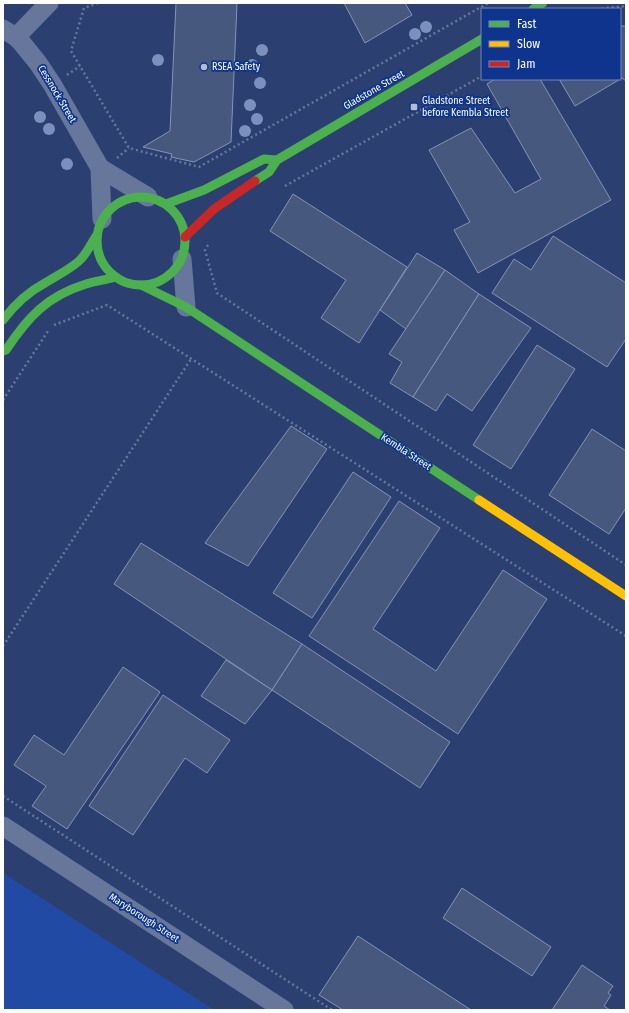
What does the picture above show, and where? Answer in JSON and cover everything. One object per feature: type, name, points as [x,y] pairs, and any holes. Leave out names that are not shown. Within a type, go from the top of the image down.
[{"type":"street","points":[[10,33],[48,3]]},
{"type":"street","name":"Cessnock Street","points":[[10,33],[26,47],[108,163],[148,197]]},
{"type":"street","name":"Gladstone Street","points":[[185,237],[214,209],[269,172],[277,160],[481,40]]},
{"type":"street","name":"Gladstone Street","points":[[166,204],[204,190],[264,159],[277,160]]},
{"type":"street","name":"Cessnock Street","points":[[99,227],[108,163]]},
{"type":"street","points":[[3,320],[14,306],[31,291],[67,270],[84,255],[108,210],[118,202],[143,196],[155,198],[166,204],[176,212],[182,224],[185,237],[185,248],[182,260],[186,307]]},
{"type":"street","points":[[99,227],[97,247],[100,259],[107,269],[116,277],[128,283],[141,285],[154,284],[175,270],[182,260]]},
{"type":"street","points":[[3,351],[6,350],[29,318],[44,303],[76,287],[116,277]]},
{"type":"street","name":"Kembla Street","points":[[141,285],[186,307],[626,596]]},
{"type":"street","name":"Maryborough Street","points":[[3,826],[284,1010]]},
{"type":"path","points":[[98,3],[84,8],[71,51],[129,148],[199,167],[488,3]]},
{"type":"path","points":[[605,8],[626,6]]},
{"type":"path","points":[[66,75],[80,66]]},
{"type":"path","points":[[281,188],[481,77]]},
{"type":"path","points":[[108,163],[129,148]]},
{"type":"path","points":[[209,244],[205,250],[218,293],[626,565]]},
{"type":"path","points":[[3,400],[52,325],[107,305],[626,636]]},
{"type":"path","points":[[3,646],[192,359]]},
{"type":"path","points":[[3,796],[332,1010]]},
{"type":"shaded area","points":[[3,873],[214,1010],[3,1010]]},
{"type":"building","name":"RSEA Safety","points":[[176,3],[237,3],[231,142],[194,162],[171,157],[172,154],[143,147],[170,131]]},
{"type":"building","points":[[344,3],[405,3],[412,15],[365,43]]},
{"type":"building","points":[[621,26],[626,26],[626,81],[622,78]]},
{"type":"building","points":[[493,80],[541,80],[611,200],[478,273],[454,230],[470,222],[429,150],[471,128],[515,193],[541,179],[487,84]]},
{"type":"building","points":[[560,80],[619,80],[575,106]]},
{"type":"building","points":[[293,194],[407,267],[359,343],[321,318],[346,280],[270,231]]},
{"type":"building","points":[[553,236],[626,283],[626,339],[607,367],[492,293],[514,259],[531,270]]},
{"type":"building","points":[[417,253],[445,270],[406,329],[380,310]]},
{"type":"building","points":[[445,270],[479,294],[413,397],[390,383],[402,362],[389,354]]},
{"type":"building","points":[[479,294],[531,328],[472,411],[447,394],[436,411],[413,397]]},
{"type":"building","points":[[537,345],[575,369],[511,469],[473,445]]},
{"type":"building","points":[[291,426],[327,449],[248,566],[205,543]]},
{"type":"building","points":[[592,429],[626,451],[626,508],[609,534],[549,495]]},
{"type":"building","points":[[353,472],[391,497],[312,618],[273,593]]},
{"type":"building","points":[[399,501],[440,528],[373,629],[436,671],[503,570],[547,599],[458,734],[309,636]]},
{"type":"building","points":[[141,543],[302,644],[272,690],[114,584]]},
{"type":"building","points":[[302,644],[450,742],[420,788],[272,690]]},
{"type":"building","points":[[226,660],[272,690],[245,724],[201,696]]},
{"type":"building","points":[[123,667],[160,692],[67,829],[32,806],[46,786],[14,765],[34,735],[64,755]]},
{"type":"building","points":[[163,695],[230,740],[207,773],[185,758],[133,835],[89,806]]},
{"type":"building","points":[[462,888],[551,947],[532,976],[443,918]]},
{"type":"building","points":[[358,936],[471,1010],[343,1010],[319,995]]},
{"type":"building","points":[[582,965],[613,986],[608,993],[611,995],[604,1006],[610,1010],[552,1010]]},
{"type":"traffic: fast","points":[[535,8],[543,3]]},
{"type":"traffic: fast","points":[[255,181],[269,172],[277,160],[481,40]]},
{"type":"traffic: fast","points":[[166,204],[204,190],[264,159],[276,160]]},
{"type":"traffic: fast","points":[[141,197],[158,200],[166,204],[178,216],[182,224],[185,241],[182,258],[178,266],[166,278],[158,282],[141,285],[124,282],[116,278],[104,266],[100,258],[97,241],[100,224],[104,216],[116,204],[124,200],[141,197]]},
{"type":"traffic: fast","points":[[3,320],[27,294],[79,261],[97,235]]},
{"type":"traffic: fast","points":[[3,351],[6,350],[22,327],[49,301],[72,289],[89,283],[116,277]]},
{"type":"traffic: fast","points":[[141,285],[186,307],[479,500]]},
{"type":"traffic: slow","points":[[479,500],[626,596]]},
{"type":"traffic: jam","points":[[185,237],[214,209],[255,181]]},
{"type":"place","name":"RSEA Safety","points":[[204,67]]},
{"type":"place","name":"Gladstone Street before Kembla Street","points":[[414,107]]}]
